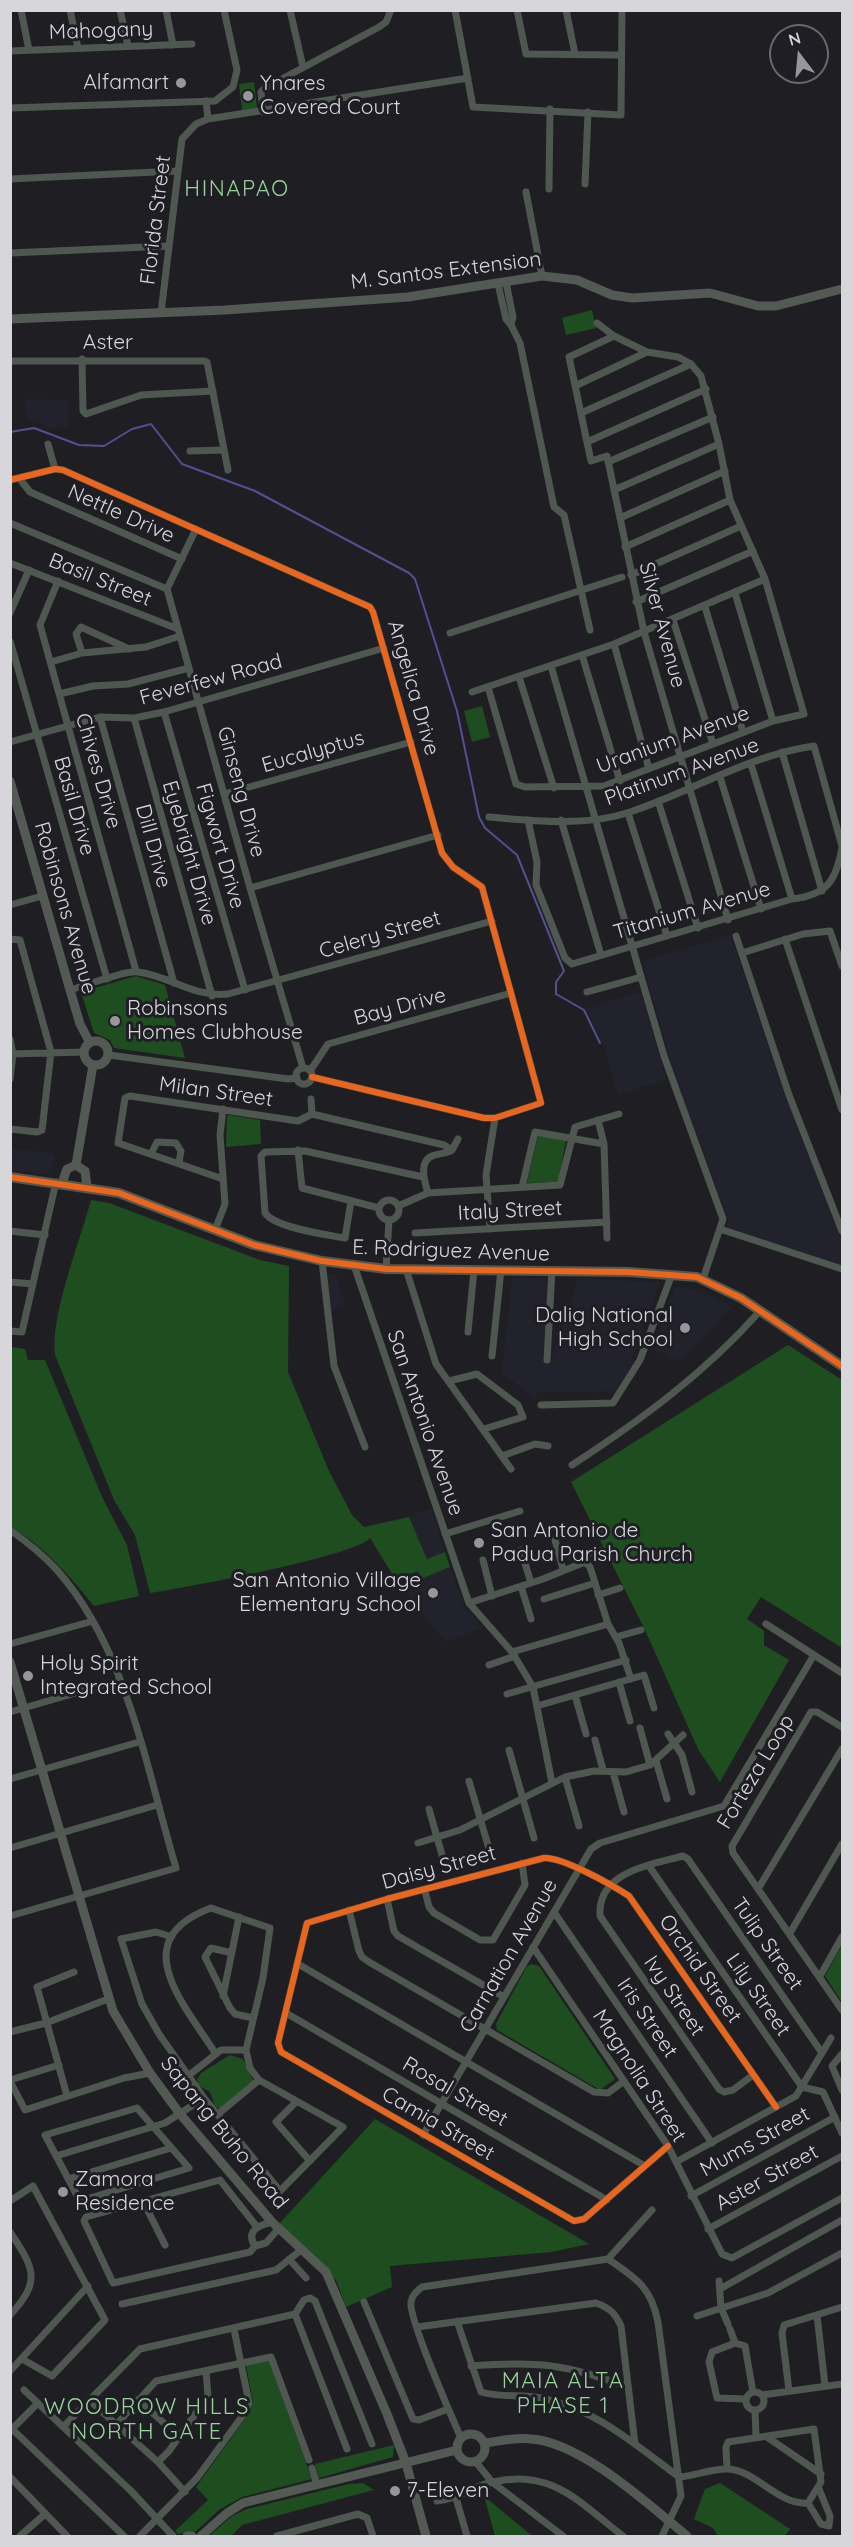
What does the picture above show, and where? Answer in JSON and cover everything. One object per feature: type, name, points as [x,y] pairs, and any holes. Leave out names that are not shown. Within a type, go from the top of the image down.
[{"type":"main road","name":"E. Rodriguez Avenue","points":[[10,1177],[87,1186],[119,1193],[254,1245],[322,1261],[387,1269],[552,1270],[672,1274],[704,1279],[725,1288],[843,1366]]},
{"type":"street","points":[[21,10],[29,50]]},
{"type":"street","points":[[70,10],[78,48]]},
{"type":"street","points":[[120,10],[128,46]]},
{"type":"street","points":[[166,10],[173,45]]},
{"type":"street","points":[[10,108],[215,101],[227,94],[233,87],[237,70],[224,10]]},
{"type":"street","points":[[290,10],[303,67]]},
{"type":"street","points":[[263,112],[261,92],[303,67],[380,27],[386,22],[391,10]]},
{"type":"street","points":[[455,10],[473,106],[621,115],[622,10]]},
{"type":"street","points":[[517,10],[526,54],[617,55]]},
{"type":"street","points":[[566,10],[575,54]]},
{"type":"street","name":"Mahogany","points":[[10,51],[192,44]]},
{"type":"street","name":"Florida Street","points":[[161,313],[176,171],[182,139],[196,124],[208,119],[468,78]]},
{"type":"street","points":[[206,101],[208,119]]},
{"type":"street","points":[[549,109],[549,189]]},
{"type":"street","points":[[585,184],[588,112]]},
{"type":"street","points":[[10,179],[176,171]]},
{"type":"street","points":[[526,192],[542,276]]},
{"type":"street","points":[[10,253],[168,246]]},
{"type":"street","name":"M. Santos Extension","points":[[10,319],[161,313],[408,297],[542,276],[577,280],[612,295],[632,298],[710,292],[758,306],[777,306],[843,289]]},
{"type":"street","points":[[502,283],[506,319],[520,343],[554,507],[564,515],[590,630]]},
{"type":"street","points":[[472,692],[614,644],[705,607],[765,579],[730,500],[713,417],[706,389],[698,370],[678,357],[647,352],[614,336],[597,323]]},
{"type":"street","points":[[614,336],[569,357],[591,461],[607,456],[608,462],[713,417]]},
{"type":"street","points":[[575,386],[647,352]]},
{"type":"street","points":[[82,359],[83,411],[86,414],[141,395],[213,391],[228,470]]},
{"type":"street","name":"Aster","points":[[10,361],[82,359],[204,361],[207,362],[213,391]]},
{"type":"street","points":[[581,413],[691,364]]},
{"type":"street","points":[[587,442],[706,389]]},
{"type":"street","points":[[10,480],[55,469],[48,444]]},
{"type":"street","points":[[614,490],[719,444]]},
{"type":"street","points":[[190,451],[224,450]]},
{"type":"street","name":"Silver Avenue","points":[[608,462],[636,602],[728,920]]},
{"type":"street","name":"Angelica Drive","points":[[55,469],[69,472],[370,607],[384,648],[442,853],[453,867],[482,887],[541,1103],[496,1121]]},
{"type":"street","points":[[620,518],[725,471]]},
{"type":"street","name":"Nettle Drive","points":[[19,478],[30,492],[182,559]]},
{"type":"street","points":[[625,547],[730,500]]},
{"type":"street","points":[[10,523],[167,590],[196,529]]},
{"type":"street","points":[[631,575],[741,526]]},
{"type":"street","points":[[636,602],[753,551]]},
{"type":"street","name":"Basil Street","points":[[10,563],[179,633]]},
{"type":"street","points":[[10,613],[28,570]]},
{"type":"street","points":[[450,633],[622,577]]},
{"type":"street","name":"Uranium Avenue","points":[[488,687],[516,784],[554,788],[588,787],[620,781],[773,720],[804,714],[765,579]]},
{"type":"street","name":"Chives Drive","points":[[58,581],[40,625],[136,971]]},
{"type":"street","name":"Ginseng Drive","points":[[167,590],[249,888],[308,1072]]},
{"type":"street","points":[[735,593],[773,720]]},
{"type":"street","points":[[705,607],[743,732]]},
{"type":"street","points":[[673,620],[712,744]]},
{"type":"street","points":[[82,653],[76,634],[81,627],[131,650]]},
{"type":"street","points":[[51,662],[82,653],[131,650],[179,633]]},
{"type":"street","name":"Basil Drive","points":[[10,641],[107,980]]},
{"type":"street","points":[[614,644],[649,769]]},
{"type":"street","name":"Feverfew Road","points":[[10,742],[100,717],[134,718],[164,712],[384,648]]},
{"type":"street","points":[[582,655],[620,781]]},
{"type":"street","points":[[551,666],[669,1072],[723,1219],[704,1279]]},
{"type":"street","points":[[60,694],[93,686],[128,684],[189,668]]},
{"type":"street","points":[[519,677],[554,788]]},
{"type":"street","name":"Figwort Drive","points":[[164,712],[245,990]]},
{"type":"street","name":"Dill Drive","points":[[100,717],[174,983]]},
{"type":"street","name":"Eyebright Drive","points":[[134,718],[212,996]]},
{"type":"street","name":"Eucalyptus","points":[[224,794],[411,742]]},
{"type":"street","name":"Platinum Avenue","points":[[489,817],[528,820],[597,820],[628,813],[782,752],[814,746],[843,847]]},
{"type":"street","points":[[782,752],[822,891]]},
{"type":"street","points":[[751,764],[792,900]]},
{"type":"street","points":[[720,777],[761,909]]},
{"type":"street","name":"Robinsons Avenue","points":[[10,781],[80,1024],[90,1043]]},
{"type":"street","points":[[658,801],[698,928]]},
{"type":"street","points":[[628,813],[667,936]]},
{"type":"street","name":"Titanium Avenue","points":[[528,820],[537,862],[536,885],[565,958],[572,964],[792,900],[811,897],[822,891]]},
{"type":"street","points":[[561,820],[601,955]]},
{"type":"street","points":[[249,888],[438,835]]},
{"type":"street","points":[[822,891],[837,873],[843,847]]},
{"type":"street","points":[[10,905],[42,896]]},
{"type":"street","name":"Celery Street","points":[[212,996],[245,990],[492,921]]},
{"type":"street","points":[[742,953],[785,939],[830,932],[843,966]]},
{"type":"street","points":[[736,936],[789,1095],[843,1231]]},
{"type":"street","points":[[10,939],[20,940],[51,1052],[42,1130],[37,1132],[10,1129]]},
{"type":"street","points":[[785,939],[843,1110]]},
{"type":"street","points":[[70,990],[136,971],[212,996]]},
{"type":"street","points":[[587,992],[641,977]]},
{"type":"street","name":"Bay Drive","points":[[297,1078],[297,1073],[308,1072],[328,1044],[511,993]]},
{"type":"street","points":[[10,1039],[12,1054],[10,1079]]},
{"type":"street","points":[[95,1041],[105,1045],[109,1055],[105,1063],[93,1065],[84,1058],[84,1052],[90,1043],[95,1041]]},
{"type":"street","points":[[12,1054],[84,1052]]},
{"type":"street","points":[[109,1055],[288,1079],[297,1078],[304,1084],[308,1072],[496,1121],[486,1175],[490,1228]]},
{"type":"street","points":[[76,1165],[93,1065]]},
{"type":"street","name":"Milan Street","points":[[223,1179],[118,1143],[125,1098],[130,1096],[298,1120],[312,1114],[444,1145],[452,1150]]},
{"type":"street","points":[[310,1099],[312,1114]]},
{"type":"street","points":[[215,1230],[225,1204],[219,1135],[223,1109]]},
{"type":"street","points":[[398,1206],[428,1193],[560,1185],[575,1127],[619,1114]]},
{"type":"street","points":[[598,1120],[604,1144],[607,1238]]},
{"type":"street","points":[[522,1187],[535,1132],[571,1136],[604,1144]]},
{"type":"street","points":[[428,1193],[423,1177],[426,1161],[430,1156],[452,1150],[458,1139]]},
{"type":"street","points":[[151,1154],[157,1142],[176,1143],[181,1151],[178,1163]]},
{"type":"street","points":[[351,1201],[345,1238],[322,1235],[267,1217],[261,1156],[265,1152],[298,1150],[423,1177]]},
{"type":"street","points":[[298,1150],[302,1188],[379,1208]]},
{"type":"street","points":[[10,1331],[22,1332],[59,1182],[67,1169],[76,1165]]},
{"type":"street","points":[[76,1165],[85,1171],[87,1186]]},
{"type":"street","points":[[379,1208],[387,1200],[398,1206]]},
{"type":"street","points":[[379,1208],[382,1218],[388,1220],[397,1216],[398,1206]]},
{"type":"street","points":[[387,1269],[388,1220]]},
{"type":"street","name":"Italy Street","points":[[415,1233],[606,1222]]},
{"type":"street","points":[[720,1228],[843,1269]]},
{"type":"street","points":[[10,1232],[45,1235]]},
{"type":"street","points":[[322,1261],[334,1366],[365,1446]]},
{"type":"street","name":"San Antonio Avenue","points":[[354,1265],[469,1603],[514,1654],[533,1687],[552,1783]]},
{"type":"street","points":[[406,1269],[436,1364],[511,1469]]},
{"type":"street","points":[[468,1332],[474,1270]]},
{"type":"street","points":[[492,1356],[501,1270]]},
{"type":"street","points":[[547,1360],[552,1270]]},
{"type":"street","points":[[541,1405],[613,1403],[640,1360],[672,1274]]},
{"type":"street","points":[[10,1282],[33,1284]]},
{"type":"street","points":[[572,1465],[674,1393],[736,1337],[760,1311]]},
{"type":"street","points":[[449,1381],[477,1374],[518,1406],[523,1417],[484,1429]]},
{"type":"street","points":[[502,1455],[535,1444],[548,1446]]},
{"type":"street","points":[[445,1534],[520,1511]]},
{"type":"street","points":[[10,1530],[39,1551],[57,1570],[93,1621],[108,1647],[176,1868],[10,1916]]},
{"type":"street","points":[[555,1540],[563,1569]]},
{"type":"street","points":[[521,1550],[531,1583]]},
{"type":"street","points":[[603,1550],[585,1555],[585,1562],[595,1583],[608,1624],[626,1660],[631,1679]]},
{"type":"street","points":[[483,1560],[492,1596]]},
{"type":"street","points":[[469,1603],[531,1583],[585,1562]]},
{"type":"street","points":[[544,1599],[595,1583]]},
{"type":"street","points":[[521,1586],[531,1619]]},
{"type":"street","points":[[598,1595],[620,1588]]},
{"type":"street","points":[[10,1644],[93,1621]]},
{"type":"street","points":[[489,1665],[514,1654],[608,1624]]},
{"type":"street","points":[[766,1624],[843,1673]]},
{"type":"street","points":[[616,1638],[642,1630]]},
{"type":"street","name":"Carnation Avenue","points":[[423,2135],[596,1844],[724,1806],[814,1655]]},
{"type":"street","points":[[507,1694],[626,1660]]},
{"type":"street","name":"Sapang Buho Road","points":[[10,1662],[108,1999],[119,2023],[150,2073],[180,2114],[275,2225],[326,2272],[406,2463],[426,2536]]},
{"type":"street","points":[[537,1706],[644,1675],[654,1708]]},
{"type":"street","points":[[10,1712],[120,1680]]},
{"type":"street","points":[[619,1682],[630,1721]]},
{"type":"street","points":[[575,1695],[586,1734]]},
{"type":"street","name":"Forteza Loop","points":[[758,1889],[732,1849],[734,1841],[811,1712],[817,1712],[843,1727]]},
{"type":"street","points":[[640,1728],[667,1799]]},
{"type":"street","points":[[668,1734],[673,1745],[682,1755],[692,1792]]},
{"type":"street","points":[[418,1843],[438,1838],[481,1821],[565,1778],[603,1770],[626,1772],[653,1763],[683,1735]]},
{"type":"street","points":[[595,1740],[603,1770]]},
{"type":"street","points":[[10,1779],[139,1742]]},
{"type":"street","points":[[843,1749],[758,1889],[843,2010]]},
{"type":"street","points":[[509,1750],[534,1838]]},
{"type":"street","points":[[835,1762],[843,1766]]},
{"type":"street","points":[[613,1772],[624,1812]]},
{"type":"street","points":[[565,1778],[579,1826]]},
{"type":"street","points":[[469,1780],[490,1852]]},
{"type":"street","points":[[10,1848],[157,1805]]},
{"type":"street","points":[[429,1809],[444,1862]]},
{"type":"street","points":[[790,1933],[843,1844]]},
{"type":"street","name":"Tulip Street","points":[[649,1866],[682,1856],[688,1859],[822,2053]]},
{"type":"street","name":"Daisy Street","points":[[298,1964],[308,1923],[387,1899],[549,1857],[579,1870]]},
{"type":"street","points":[[425,1891],[429,1907],[434,1913],[480,1940],[493,1940],[525,1885],[522,1863]]},
{"type":"street","points":[[612,1885],[623,1874],[649,1866]]},
{"type":"street","name":"Lily Street","points":[[649,1866],[802,2088],[823,2092],[843,2133]]},
{"type":"street","name":"Orchid Street","points":[[579,1870],[612,1885],[634,1902],[776,2107]]},
{"type":"street","name":"Ivy Street","points":[[612,1885],[599,1906],[600,1916],[719,2090],[727,2092],[753,2075]]},
{"type":"street","points":[[387,1899],[394,1931],[398,1936],[504,1997]]},
{"type":"street","points":[[169,1936],[156,1932],[121,1939],[142,2004],[204,2098],[280,2191],[343,2127],[295,2103],[259,2080],[250,2068],[246,2050],[263,1978],[270,1928],[211,1908],[187,1919],[169,1936],[164,1954],[179,1996],[216,2054]]},
{"type":"street","points":[[350,1910],[362,1957],[594,2092],[608,2093],[624,2081]]},
{"type":"street","name":"Iris Street","points":[[554,1912],[712,2143]]},
{"type":"street","points":[[223,1995],[239,1917]]},
{"type":"street","points":[[819,1976],[843,1937]]},
{"type":"street","name":"Magnolia Street","points":[[533,1947],[668,2146],[722,2254],[727,2258],[732,2258],[843,2198]]},
{"type":"street","points":[[232,1953],[211,1948],[205,1957],[235,2014],[253,2018]]},
{"type":"street","points":[[286,2013],[298,1964],[645,2166]]},
{"type":"street","points":[[67,2096],[36,1987],[74,1972]]},
{"type":"street","points":[[10,2032],[46,2023],[108,1999]]},
{"type":"street","name":"Camia Street","points":[[286,2013],[278,2049],[423,2135],[574,2221],[584,2219],[607,2200]]},
{"type":"street","name":"Rosal Street","points":[[286,2013],[607,2200]]},
{"type":"street","points":[[676,2162],[796,2096],[831,2038]]},
{"type":"street","points":[[188,2076],[226,2049],[246,2050]]},
{"type":"street","points":[[843,2054],[832,2066],[843,2090]]},
{"type":"street","points":[[59,2065],[10,2080],[25,2110],[124,2078],[150,2073]]},
{"type":"street","points":[[218,2114],[259,2080]]},
{"type":"street","points":[[56,2156],[153,2127],[180,2114],[204,2098]]},
{"type":"street","points":[[295,2103],[276,2122],[310,2161]]},
{"type":"street","points":[[137,2108],[171,2148],[189,2168],[80,2200],[45,2135],[137,2108]]},
{"type":"street","name":"Mums Street","points":[[691,2196],[835,2117]]},
{"type":"street","points":[[607,2200],[668,2146]]},
{"type":"street","points":[[68,2179],[171,2148]]},
{"type":"street","name":"Aster Street","points":[[708,2229],[843,2156]]},
{"type":"street","points":[[257,2227],[220,2180],[86,2217],[84,2221],[113,2283],[250,2252],[255,2246],[266,2243],[275,2225]]},
{"type":"street","points":[[10,2201],[33,2186],[105,2320],[52,2376],[22,2359]]},
{"type":"street","points":[[143,2201],[165,2245]]},
{"type":"street","points":[[458,2451],[461,2438],[448,2409],[410,2304],[414,2294],[422,2288],[608,2259],[652,2210]]},
{"type":"street","points":[[735,2343],[721,2308],[719,2285],[843,2220]]},
{"type":"street","points":[[257,2227],[275,2225]]},
{"type":"street","points":[[255,2246],[250,2238],[257,2227]]},
{"type":"street","points":[[10,2232],[27,2257],[33,2273],[31,2287],[10,2315]]},
{"type":"street","points":[[122,2304],[276,2270],[302,2250]]},
{"type":"street","points":[[697,2316],[768,2292],[843,2253]]},
{"type":"street","points":[[289,2259],[306,2278]]},
{"type":"street","points":[[608,2259],[645,2287],[654,2301],[681,2496],[662,2536]]},
{"type":"street","points":[[10,2371],[88,2286]]},
{"type":"street","points":[[63,2427],[141,2349],[295,2314],[304,2300],[310,2298],[315,2301],[372,2444]]},
{"type":"street","points":[[364,2302],[413,2419],[419,2420],[448,2409]]},
{"type":"street","points":[[417,2327],[596,2303],[614,2313],[621,2326],[634,2444]]},
{"type":"street","points":[[789,2391],[782,2333],[786,2324],[843,2307]]},
{"type":"street","points":[[295,2314],[347,2449]]},
{"type":"street","points":[[817,2315],[825,2386]]},
{"type":"street","points":[[457,2321],[481,2392],[496,2396],[540,2398],[576,2409],[616,2430],[679,2477],[727,2469],[748,2477],[793,2502],[808,2503]]},
{"type":"street","points":[[140,2536],[185,2492],[246,2411],[249,2403],[234,2328]]},
{"type":"street","points":[[735,2343],[745,2346],[753,2392],[746,2399],[717,2398],[709,2362],[712,2352],[735,2343]]},
{"type":"street","points":[[116,2426],[156,2381],[271,2356],[309,2460]]},
{"type":"street","points":[[471,2366],[521,2362],[556,2365],[590,2373],[628,2387]]},
{"type":"street","points":[[158,2462],[169,2451],[208,2396],[206,2371]]},
{"type":"street","points":[[753,2392],[762,2395],[843,2384]]},
{"type":"street","points":[[24,2390],[131,2491],[172,2536]]},
{"type":"street","points":[[755,2410],[764,2404],[762,2395]]},
{"type":"street","points":[[746,2399],[747,2406],[755,2410]]},
{"type":"street","points":[[89,2400],[158,2462],[185,2492]]},
{"type":"street","points":[[138,2400],[165,2424]]},
{"type":"street","points":[[38,2403],[12,2429],[124,2536]]},
{"type":"street","points":[[755,2410],[756,2437]]},
{"type":"street","points":[[727,2469],[727,2443],[814,2429],[821,2474],[819,2489],[830,2516],[830,2526],[821,2524],[808,2503]]},
{"type":"street","points":[[461,2438],[475,2434],[485,2444]]},
{"type":"street","points":[[767,2437],[821,2474]]},
{"type":"street","points":[[485,2444],[531,2439],[570,2450],[591,2462],[687,2536]]},
{"type":"street","points":[[458,2451],[466,2461],[475,2461],[482,2456],[485,2444]]},
{"type":"street","points":[[201,2536],[227,2512],[243,2503],[458,2451]]},
{"type":"street","points":[[475,2461],[492,2482],[563,2536]]},
{"type":"street","points":[[312,2468],[317,2485]]},
{"type":"street","points":[[10,2477],[67,2536]]},
{"type":"street","points":[[437,2500],[456,2498],[492,2482],[522,2479],[559,2486],[623,2536]]},
{"type":"street","points":[[808,2503],[819,2489]]},
{"type":"street","points":[[456,2498],[467,2536]]},
{"type":"street","points":[[20,2536],[45,2514]]},
{"type":"street","points":[[278,2536],[296,2534],[358,2514],[367,2518],[373,2536]]},
{"type":"street","points":[[187,2536],[192,2536]]},
{"type":"shaded area","points":[[25,399],[68,400],[69,426],[52,428],[26,418]]},
{"type":"shaded area","points":[[730,935],[788,1103],[842,1241],[842,1268],[726,1227],[728,1218],[674,1072],[642,961]]},
{"type":"shaded area","points":[[641,992],[666,1079],[618,1095],[605,1049],[586,1008]]},
{"type":"shaded area","points":[[11,1148],[54,1154],[51,1175],[11,1170]]},
{"type":"shaded area","points":[[325,1273],[336,1274],[345,1306],[331,1310]]},
{"type":"shaded area","points":[[512,1278],[549,1278],[545,1361],[551,1361],[578,1279],[660,1282],[631,1361],[636,1363],[617,1391],[538,1392],[535,1399],[502,1373]]},
{"type":"shaded area","name":"Dalig National High School","points":[[675,1286],[700,1291],[732,1307],[680,1361],[652,1349]]},
{"type":"shaded area","points":[[431,1508],[445,1552],[427,1560],[409,1517]]},
{"type":"shaded area","name":"San Antonio Village Elementary School","points":[[450,1567],[464,1606],[482,1628],[445,1642],[396,1580],[418,1571],[421,1579]]},
{"type":"green space","name":"Ynares Covered Court","points":[[254,82],[257,108],[242,110],[239,84]]},
{"type":"green space","points":[[592,310],[596,328],[566,335],[562,318]]},
{"type":"green space","points":[[482,706],[490,737],[472,742],[464,711]]},
{"type":"green space","points":[[136,976],[165,985],[185,1058],[114,1048],[110,1040],[94,1033],[81,992]]},
{"type":"green space","points":[[227,1116],[260,1120],[261,1144],[226,1147]]},
{"type":"green space","points":[[538,1136],[566,1140],[558,1182],[527,1183]]},
{"type":"green space","points":[[91,1200],[109,1203],[260,1260],[289,1266],[288,1372],[329,1471],[352,1515],[364,1527],[409,1517],[427,1559],[445,1552],[450,1567],[421,1579],[418,1571],[396,1580],[370,1538],[358,1545],[303,1562],[150,1593],[135,1535],[114,1500],[55,1355],[57,1320],[61,1300]]},
{"type":"green space","points":[[788,1345],[842,1380],[842,1648],[761,1597],[747,1619],[764,1631],[764,1645],[789,1660],[720,1782],[698,1749],[645,1630],[571,1482]]},
{"type":"green space","points":[[11,1347],[25,1349],[28,1360],[45,1360],[103,1499],[127,1545],[139,1596],[94,1606],[56,1562],[35,1543],[11,1527]]},
{"type":"green space","points":[[842,1945],[842,2002],[825,1976]]},
{"type":"green space","points":[[532,1964],[539,1966],[615,2079],[600,2090],[497,2030],[496,2024],[527,1966]]},
{"type":"green space","points":[[230,2055],[243,2059],[254,2082],[220,2109],[215,2106],[210,2092],[198,2085],[197,2080],[201,2073]]},
{"type":"green space","points":[[375,2119],[589,2244],[552,2252],[390,2266],[392,2287],[346,2307],[336,2280],[279,2224]]},
{"type":"green space","points":[[269,2361],[312,2479],[242,2497],[219,2510],[196,2531],[178,2534],[175,2531],[208,2500],[196,2487],[250,2412],[253,2402],[246,2365]]},
{"type":"green space","points":[[394,2445],[393,2457],[319,2478],[315,2464]]},
{"type":"green space","points":[[363,2483],[374,2490],[242,2525],[231,2536],[209,2536],[232,2516],[247,2509],[349,2484]]},
{"type":"green space","points":[[720,2483],[790,2529],[785,2536],[718,2536],[713,2528],[694,2519],[705,2489]]},
{"type":"green space","points":[[484,2496],[532,2536],[495,2536]]},
{"type":"waterway","points":[[10,432],[34,428],[79,445],[104,446],[132,429],[151,424],[182,464],[255,491],[409,573],[415,579],[457,711],[479,817],[485,828],[517,855],[564,971],[556,982],[556,994],[584,1010],[600,1043]]},
{"type":"cycle path","points":[[10,480],[55,469],[63,470],[370,607],[373,612],[442,853],[453,867],[482,887],[541,1103],[495,1118],[484,1118],[312,1077]]},
{"type":"cycle path","points":[[10,1177],[119,1193],[254,1245],[322,1261],[386,1269],[629,1272],[697,1277],[741,1298],[842,1366]]},
{"type":"cycle path","points":[[668,2146],[584,2219],[574,2221],[281,2052],[278,2043],[307,1923],[387,1899],[544,1858],[563,1862],[600,1879],[629,1896],[776,2107]]},
{"type":"place","name":"Alfamart","points":[[181,83]]},
{"type":"place","name":"Ynares Covered Court","points":[[248,96]]},
{"type":"place","name":"Robinsons Homes Clubhouse","points":[[115,1021]]},
{"type":"place","name":"Dalig National High School","points":[[685,1328]]},
{"type":"place","name":"San Antonio de Padua Parish Church","points":[[479,1543]]},
{"type":"place","name":"San Antonio Village Elementary School","points":[[433,1593]]},
{"type":"place","name":"Holy Spirit Integrated School","points":[[28,1676]]},
{"type":"place","name":"Zamora Residence","points":[[63,2192]]},
{"type":"place","name":"7-Eleven","points":[[395,2491]]},
{"type":"district","name":"HINAPAO","points":[[237,189]]},
{"type":"district","name":"MAIA ALTA PHASE 1","points":[[563,2394]]},
{"type":"district","name":"WOODROW HILLS NORTH GATE","points":[[147,2420]]}]
